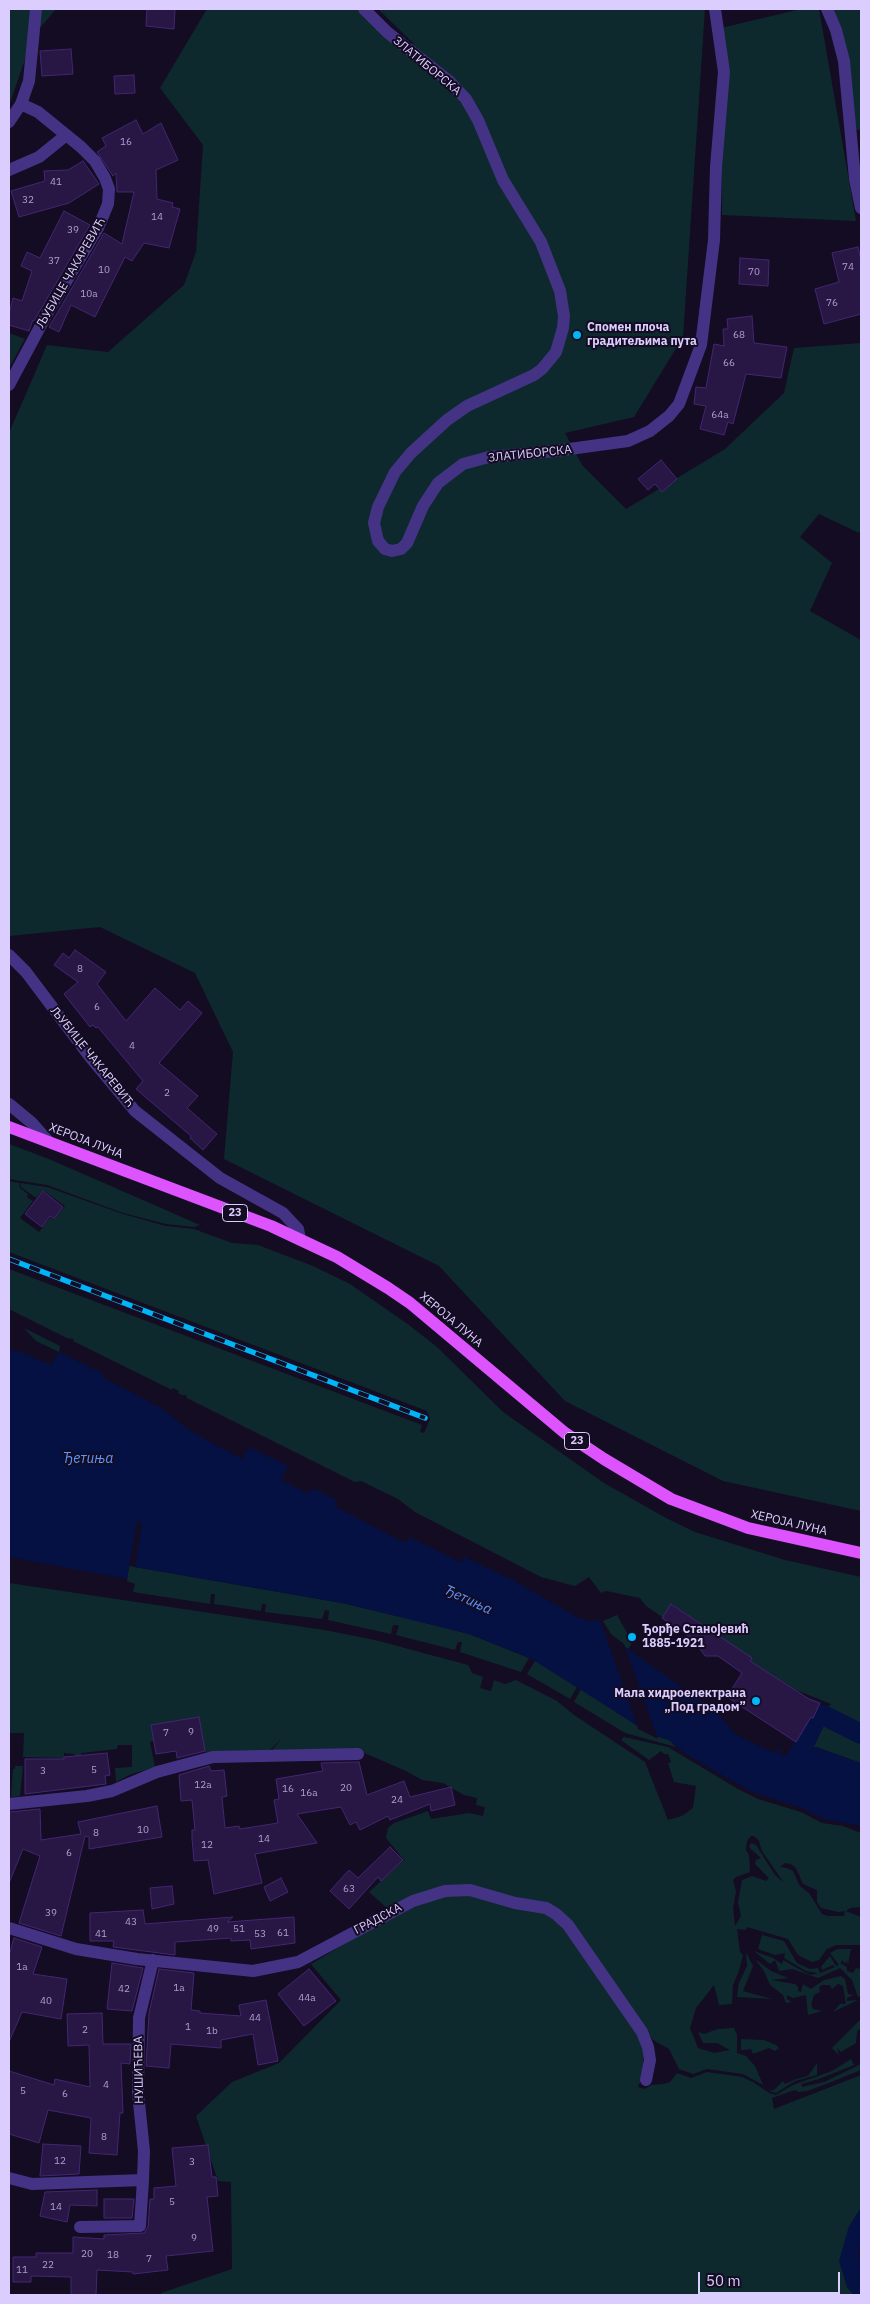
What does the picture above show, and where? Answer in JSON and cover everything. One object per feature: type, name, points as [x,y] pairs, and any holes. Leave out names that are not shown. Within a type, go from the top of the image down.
[{"type":"main road","name":"ХЕРОЈА ЛУНА","points":[[9,1126],[300,1239],[336,1257],[388,1288],[435,1324],[523,1400],[565,1433],[671,1499],[723,1520],[764,1533],[861,1553]]},
{"type":"street","points":[[9,122],[21,104],[29,81],[36,9]]},
{"type":"street","name":"ЗЛАТИБОРСКА","points":[[364,9],[387,32],[450,82],[466,99],[478,120],[503,180],[541,242],[560,291],[564,316],[563,328],[556,352],[542,369],[534,375],[467,406],[447,420],[411,453],[396,472],[378,507],[374,523],[378,541],[385,549],[392,551],[401,549],[407,543],[423,506],[438,483],[463,464],[489,457],[555,452],[628,442],[650,431],[679,404],[701,345],[714,240],[716,167],[724,72],[715,9]]},
{"type":"street","points":[[827,9],[836,30],[844,61],[854,179],[861,208]]},
{"type":"street","name":"ЉУБИЦЕ ЧАКАРЕВИЋ","points":[[9,385],[52,305],[98,228],[108,204],[109,190],[100,169],[81,147],[65,136],[38,112],[21,104]]},
{"type":"street","points":[[9,170],[39,157],[65,136]]},
{"type":"street","name":"ЉУБИЦЕ ЧАКАРЕВИЋ","points":[[9,955],[26,972],[90,1057],[135,1111],[220,1178],[283,1213],[298,1229],[300,1239]]},
{"type":"street","points":[[9,1104],[32,1123],[48,1141]]},
{"type":"street","points":[[9,1804],[86,1796],[112,1790],[157,1772],[212,1757],[358,1754]]},
{"type":"street","name":"ГРАДСКА","points":[[10,1932],[76,1949],[253,1971],[289,1965],[409,1903],[445,1891],[470,1890],[515,1903],[539,1907],[556,1914],[568,1925],[642,2032],[648,2047],[650,2060],[646,2080]]},
{"type":"street","name":"НУШИЋЕВА","points":[[80,2227],[140,2226],[144,2151],[138,2093],[139,2018],[153,1960]]},
{"type":"street","points":[[9,2178],[32,2184],[143,2180]]},
{"type":"green space","points":[[9,9],[56,9],[33,36],[9,106]]},
{"type":"green space","points":[[207,9],[357,9],[402,50],[414,44],[378,9],[705,9],[683,337],[634,417],[565,433],[582,465],[626,509],[725,449],[784,393],[794,348],[861,343],[861,529],[859,533],[819,514],[800,537],[832,563],[810,611],[861,640],[861,1511],[723,1481],[565,1401],[439,1266],[224,1159],[233,1052],[195,973],[100,927],[9,936],[9,433],[47,345],[108,352],[184,285],[196,252],[203,145],[160,88]]},
{"type":"green space","points":[[801,9],[819,9],[856,221],[722,215],[721,28]]},
{"type":"green space","points":[[832,9],[861,9],[861,130],[852,129]]},
{"type":"green space","points":[[9,333],[25,339],[9,368]]},
{"type":"green space","points":[[9,1144],[49,1159],[200,1225],[194,1227],[166,1224],[123,1213],[47,1185],[9,1179]]},
{"type":"green space","points":[[9,1181],[19,1183],[20,1188],[28,1194],[27,1197],[33,1201],[20,1218],[39,1232],[50,1218],[54,1220],[65,1206],[43,1190],[36,1198],[21,1187],[20,1183],[47,1187],[123,1214],[166,1226],[194,1229],[232,1243],[258,1245],[313,1266],[350,1284],[409,1325],[437,1347],[503,1412],[604,1483],[695,1532],[785,1560],[861,1577],[861,1727],[825,1710],[831,1704],[796,1690],[750,1661],[751,1658],[672,1604],[662,1617],[646,1606],[640,1598],[606,1591],[601,1593],[589,1577],[575,1586],[541,1577],[415,1512],[398,1499],[361,1481],[355,1482],[187,1398],[186,1395],[178,1393],[179,1391],[173,1388],[172,1390],[73,1341],[74,1339],[67,1338],[9,1309],[9,1269],[422,1425],[420,1432],[424,1433],[430,1419],[427,1411],[9,1252]]},
{"type":"green space","points":[[24,1328],[60,1346],[59,1352],[36,1341]]},
{"type":"green space","points":[[129,1566],[342,1603],[387,1613],[469,1634],[529,1658],[521,1672],[460,1652],[462,1642],[458,1642],[455,1650],[396,1635],[399,1626],[396,1625],[393,1625],[391,1634],[328,1620],[329,1611],[325,1610],[322,1619],[265,1612],[266,1604],[262,1604],[261,1611],[214,1604],[215,1594],[211,1594],[210,1604],[133,1592],[135,1584],[127,1581]]},
{"type":"green space","points":[[9,1583],[324,1630],[375,1640],[468,1665],[472,1673],[483,1677],[480,1688],[491,1691],[494,1680],[505,1684],[516,1680],[557,1701],[574,1715],[645,1762],[668,1820],[682,1816],[693,1808],[696,1786],[674,1782],[668,1763],[671,1762],[668,1754],[664,1754],[661,1751],[649,1760],[621,1740],[624,1737],[668,1747],[758,1799],[801,1812],[822,1823],[843,1826],[861,1833],[861,1907],[850,1908],[846,1911],[861,1917],[861,1945],[836,1945],[827,1949],[819,1960],[812,1962],[798,1955],[788,1939],[747,1927],[746,1930],[737,1929],[740,1952],[743,1955],[733,1985],[732,2004],[719,2005],[714,1985],[696,2008],[690,2028],[698,2048],[714,2053],[730,2050],[717,2043],[703,2043],[698,2032],[704,2034],[718,2029],[734,2028],[737,2035],[737,2053],[746,2056],[755,2066],[763,2085],[743,2074],[707,2069],[693,2074],[679,2069],[669,2049],[653,2040],[583,1937],[523,1901],[469,1886],[387,1908],[369,1892],[404,1860],[386,1838],[388,1828],[394,1823],[428,1811],[431,1819],[469,1813],[483,1816],[485,1807],[476,1805],[477,1798],[464,1795],[443,1783],[422,1780],[362,1752],[272,1750],[282,1738],[270,1750],[205,1752],[199,1717],[151,1725],[154,1741],[150,1742],[155,1767],[129,1775],[116,1782],[115,1768],[132,1767],[132,1745],[118,1745],[117,1749],[81,1753],[82,1768],[74,1769],[75,1754],[64,1753],[64,1758],[23,1757],[24,1733],[9,1733]],"holes":[[[751,1836],[754,1836],[759,1841],[762,1851],[784,1883],[775,1875],[756,1845],[751,1843],[749,1847],[761,1858],[756,1860],[755,1864],[769,1878],[766,1881],[752,1876],[742,1880],[738,1902],[741,1916],[735,1926],[733,1908],[736,1891],[733,1880],[750,1872],[749,1855],[746,1850],[747,1841]],[[785,1863],[791,1864],[796,1868],[803,1884],[817,1890],[817,1902],[821,1908],[838,1912],[845,1911],[844,1916],[822,1914],[809,1893],[800,1886],[793,1871],[780,1867]]]},
{"type":"green space","points":[[617,1615],[631,1640],[631,1645],[628,1649],[609,1636],[601,1622]]},
{"type":"green space","points":[[535,1661],[577,1687],[570,1699],[527,1674]]},
{"type":"green space","points":[[581,1689],[652,1735],[669,1740],[676,1747],[625,1733],[574,1702]]},
{"type":"green space","points":[[820,1720],[861,1740],[861,1763],[816,1747],[809,1748]]},
{"type":"green space","points":[[15,1766],[23,1766],[20,1796],[11,1797],[13,1769],[15,1769]]},
{"type":"green space","points":[[462,1894],[543,1912],[559,1922],[638,2034],[643,2051],[643,2064],[642,2078],[638,2087],[645,2089],[651,2085],[670,2082],[677,2073],[691,2078],[707,2072],[742,2077],[769,2093],[776,2095],[793,2085],[832,2071],[851,2059],[854,2065],[801,2084],[802,2087],[824,2082],[861,2064],[861,2070],[829,2083],[807,2091],[799,2092],[795,2090],[772,2098],[774,2109],[861,2075],[861,2208],[849,2227],[847,2287],[854,2295],[161,2295],[161,2293],[232,2269],[231,2182],[218,2181],[196,2116],[232,2082],[279,2063],[341,2000],[311,1964],[361,1934],[421,1903],[434,1898]]},
{"type":"green space","points":[[762,1935],[784,1941],[797,1963],[810,1969],[818,1968],[820,1973],[835,1967],[833,1965],[822,1970],[821,1967],[830,1956],[836,1966],[839,1965],[830,1953],[838,1949],[851,1949],[848,1965],[847,1960],[845,1964],[843,1960],[840,1963],[847,1967],[847,1971],[853,1973],[856,1968],[861,1969],[860,1996],[858,1997],[852,1980],[840,1968],[818,1978],[792,1969],[779,1971],[775,1960],[770,1964],[754,1951],[773,1958],[782,1964],[783,1960],[811,1975],[818,1973],[806,1971],[784,1958],[785,1953],[775,1955],[758,1949]]},
{"type":"green space","points":[[746,1952],[753,1966],[743,1991],[772,1999],[737,1997],[739,1983],[747,1966]]},
{"type":"green space","points":[[755,1959],[771,1971],[788,1978],[771,1980],[795,1984],[798,1987],[798,1991],[801,1992],[803,1984],[811,1989],[824,1980],[841,1976],[845,1979],[848,1994],[853,1995],[847,1998],[847,2001],[858,2000],[833,2012],[840,2004],[846,2004],[843,1986],[838,1984],[832,1989],[830,1985],[822,1985],[819,1987],[820,1992],[814,1995],[811,2005],[813,2009],[822,2011],[808,2015],[806,1995],[793,1998],[787,1995],[787,1999],[792,2002],[786,2003],[783,1995],[770,1985],[764,1971]]},
{"type":"green space","points":[[861,2019],[861,2032],[859,2029],[857,2032],[856,2043],[841,2052],[837,2048],[839,2055],[832,2048]]},
{"type":"green space","points":[[741,2039],[764,2040],[779,2048],[775,2051],[769,2048],[753,2054],[751,2049],[741,2050]]},
{"type":"green space","points":[[817,2063],[817,2075],[795,2081],[776,2093],[769,2091],[774,2090],[783,2081],[785,2084],[808,2076]]},
{"type":"water","name":"Ђетиња","points":[[9,1350],[21,1352],[51,1365],[59,1352],[102,1373],[104,1378],[161,1408],[192,1432],[242,1459],[249,1447],[288,1466],[281,1480],[309,1494],[313,1488],[337,1500],[334,1506],[403,1542],[406,1543],[409,1537],[461,1562],[464,1557],[511,1579],[577,1617],[591,1622],[598,1619],[609,1636],[717,1712],[732,1731],[746,1740],[775,1753],[779,1748],[782,1750],[779,1754],[791,1759],[799,1757],[809,1748],[816,1747],[861,1763],[861,1826],[824,1819],[802,1808],[752,1792],[687,1755],[669,1740],[652,1735],[532,1659],[469,1634],[342,1603],[135,1567],[142,1522],[137,1521],[127,1579],[9,1557]]},
{"type":"water","points":[[861,2208],[861,2242],[858,2253],[861,2272],[861,2295],[854,2295],[847,2287],[839,2261],[849,2226]]},
{"type":"pier","points":[[603,1621],[611,1634],[624,1644],[658,1739],[638,1729],[601,1622]]},
{"type":"building","points":[[147,9],[175,9],[174,29],[146,26]]},
{"type":"building","points":[[71,49],[73,74],[42,76],[40,51]]},
{"type":"building","points":[[134,75],[135,93],[115,94],[114,76]]},
{"type":"building","points":[[136,120],[143,134],[161,123],[178,160],[156,170],[157,199],[173,203],[172,207],[180,209],[169,248],[144,243],[132,261],[125,257],[95,317],[71,305],[59,332],[49,327],[104,233],[122,244],[134,192],[117,192],[116,173],[113,176],[97,152],[106,146],[102,138]]},
{"type":"building","points":[[83,161],[99,184],[69,203],[19,217],[11,191],[45,181],[44,171],[68,170]]},
{"type":"building","points":[[64,211],[90,225],[33,320],[29,331],[9,325],[9,314],[13,298],[22,301],[32,271],[21,266],[27,252],[40,258]]},
{"type":"building","points":[[858,247],[861,260],[861,314],[824,324],[815,289],[839,282],[832,253]]},
{"type":"building","points":[[740,258],[769,260],[768,286],[739,284]]},
{"type":"building","points":[[752,316],[754,343],[787,347],[781,378],[746,374],[733,424],[728,422],[724,435],[700,429],[706,406],[694,404],[696,387],[706,388],[714,344],[724,346],[723,329],[728,329],[727,319]]},
{"type":"building","points":[[661,460],[677,479],[662,492],[655,484],[648,490],[638,479]]},
{"type":"building","points":[[75,950],[106,972],[97,984],[126,1021],[155,988],[180,1010],[188,1001],[202,1013],[159,1063],[198,1096],[187,1108],[217,1134],[203,1150],[190,1138],[191,1136],[136,1089],[143,1081],[98,1027],[96,1028],[93,1025],[90,1027],[64,994],[78,982],[54,965],[63,953],[69,958]]},
{"type":"building","points":[[43,1191],[63,1207],[54,1219],[50,1216],[42,1227],[25,1214]]},
{"type":"building","points":[[671,1604],[752,1658],[750,1661],[809,1699],[820,1703],[813,1718],[811,1717],[796,1742],[727,1697],[742,1673],[718,1656],[705,1656],[694,1640],[662,1618]]},
{"type":"building","points":[[199,1717],[205,1751],[177,1758],[176,1751],[156,1754],[151,1725]]},
{"type":"building","points":[[107,1753],[110,1775],[105,1776],[106,1784],[25,1794],[25,1759],[64,1759],[64,1757]]},
{"type":"building","points":[[359,1762],[367,1795],[404,1781],[410,1797],[451,1787],[455,1805],[431,1811],[430,1804],[390,1820],[388,1816],[360,1830],[356,1822],[350,1825],[341,1807],[297,1814],[317,1843],[255,1854],[262,1883],[214,1894],[208,1860],[194,1861],[192,1830],[195,1830],[192,1800],[181,1801],[179,1775],[209,1766],[211,1771],[224,1770],[227,1796],[222,1797],[225,1828],[239,1826],[240,1829],[278,1823],[274,1800],[279,1799],[276,1779],[323,1771],[321,1763]]},
{"type":"building","points":[[157,1806],[162,1837],[89,1849],[89,1837],[85,1836],[61,1936],[19,1923],[40,1856],[23,1849],[9,1883],[9,1812],[40,1809],[41,1840],[81,1834],[78,1822]]},
{"type":"building","points":[[390,1847],[403,1860],[381,1881],[378,1877],[349,1909],[330,1891],[349,1870],[358,1878]]},
{"type":"building","points":[[281,1878],[288,1892],[270,1901],[264,1887]]},
{"type":"building","points":[[172,1886],[174,1904],[152,1909],[150,1888]]},
{"type":"building","points":[[143,1910],[145,1924],[233,1917],[227,1922],[294,1917],[295,1943],[251,1949],[250,1940],[231,1941],[231,1938],[175,1942],[175,1955],[113,1947],[114,1941],[90,1941],[90,1913]]},
{"type":"building","points":[[14,1938],[42,1947],[33,1974],[67,1979],[61,2019],[22,2012],[9,2042],[9,1956]]},
{"type":"building","points":[[112,1963],[143,1968],[132,2011],[107,2009]]},
{"type":"building","points":[[159,1969],[194,1973],[191,2010],[200,2011],[200,2013],[241,2016],[239,2005],[266,2000],[278,2061],[258,2065],[253,2034],[221,2040],[221,2048],[171,2044],[169,2068],[146,2066],[149,2013]]},
{"type":"building","points":[[309,1969],[336,2001],[304,2026],[278,1994]]},
{"type":"building","points":[[102,2013],[103,2044],[131,2044],[130,2064],[121,2063],[123,2113],[120,2113],[117,2155],[89,2153],[91,2118],[48,2110],[39,2143],[9,2134],[9,2071],[54,2085],[55,2079],[90,2087],[89,2045],[68,2046],[67,2014]]},
{"type":"building","points":[[43,2144],[81,2146],[79,2174],[40,2176]]},
{"type":"building","points":[[208,2145],[212,2177],[216,2177],[218,2196],[207,2197],[213,2251],[166,2256],[168,2270],[133,2274],[133,2272],[97,2270],[96,2295],[71,2295],[71,2277],[31,2276],[31,2282],[13,2282],[13,2257],[36,2257],[36,2253],[73,2253],[73,2237],[104,2239],[104,2235],[144,2233],[148,2227],[150,2199],[154,2199],[154,2188],[176,2186],[172,2148]]},
{"type":"building","points":[[97,2190],[97,2206],[70,2205],[67,2222],[40,2216],[45,2192]]},
{"type":"building","points":[[104,2199],[134,2199],[132,2218],[104,2218]]},
{"type":"waterway","points":[[823,1715],[861,1734]]},
{"type":"waterway","points":[[783,1777],[802,1749],[816,1719]]},
{"type":"railway","points":[[9,1259],[425,1418]]},
{"type":"place","name":"Спомен плоча градитељима пута","points":[[577,335]]},
{"type":"place","name":"Ђорђе Станојевић 1885-1921","points":[[632,1637]]},
{"type":"place","name":"Мала хидроелектрана „Под градом”","points":[[756,1701]]}]
